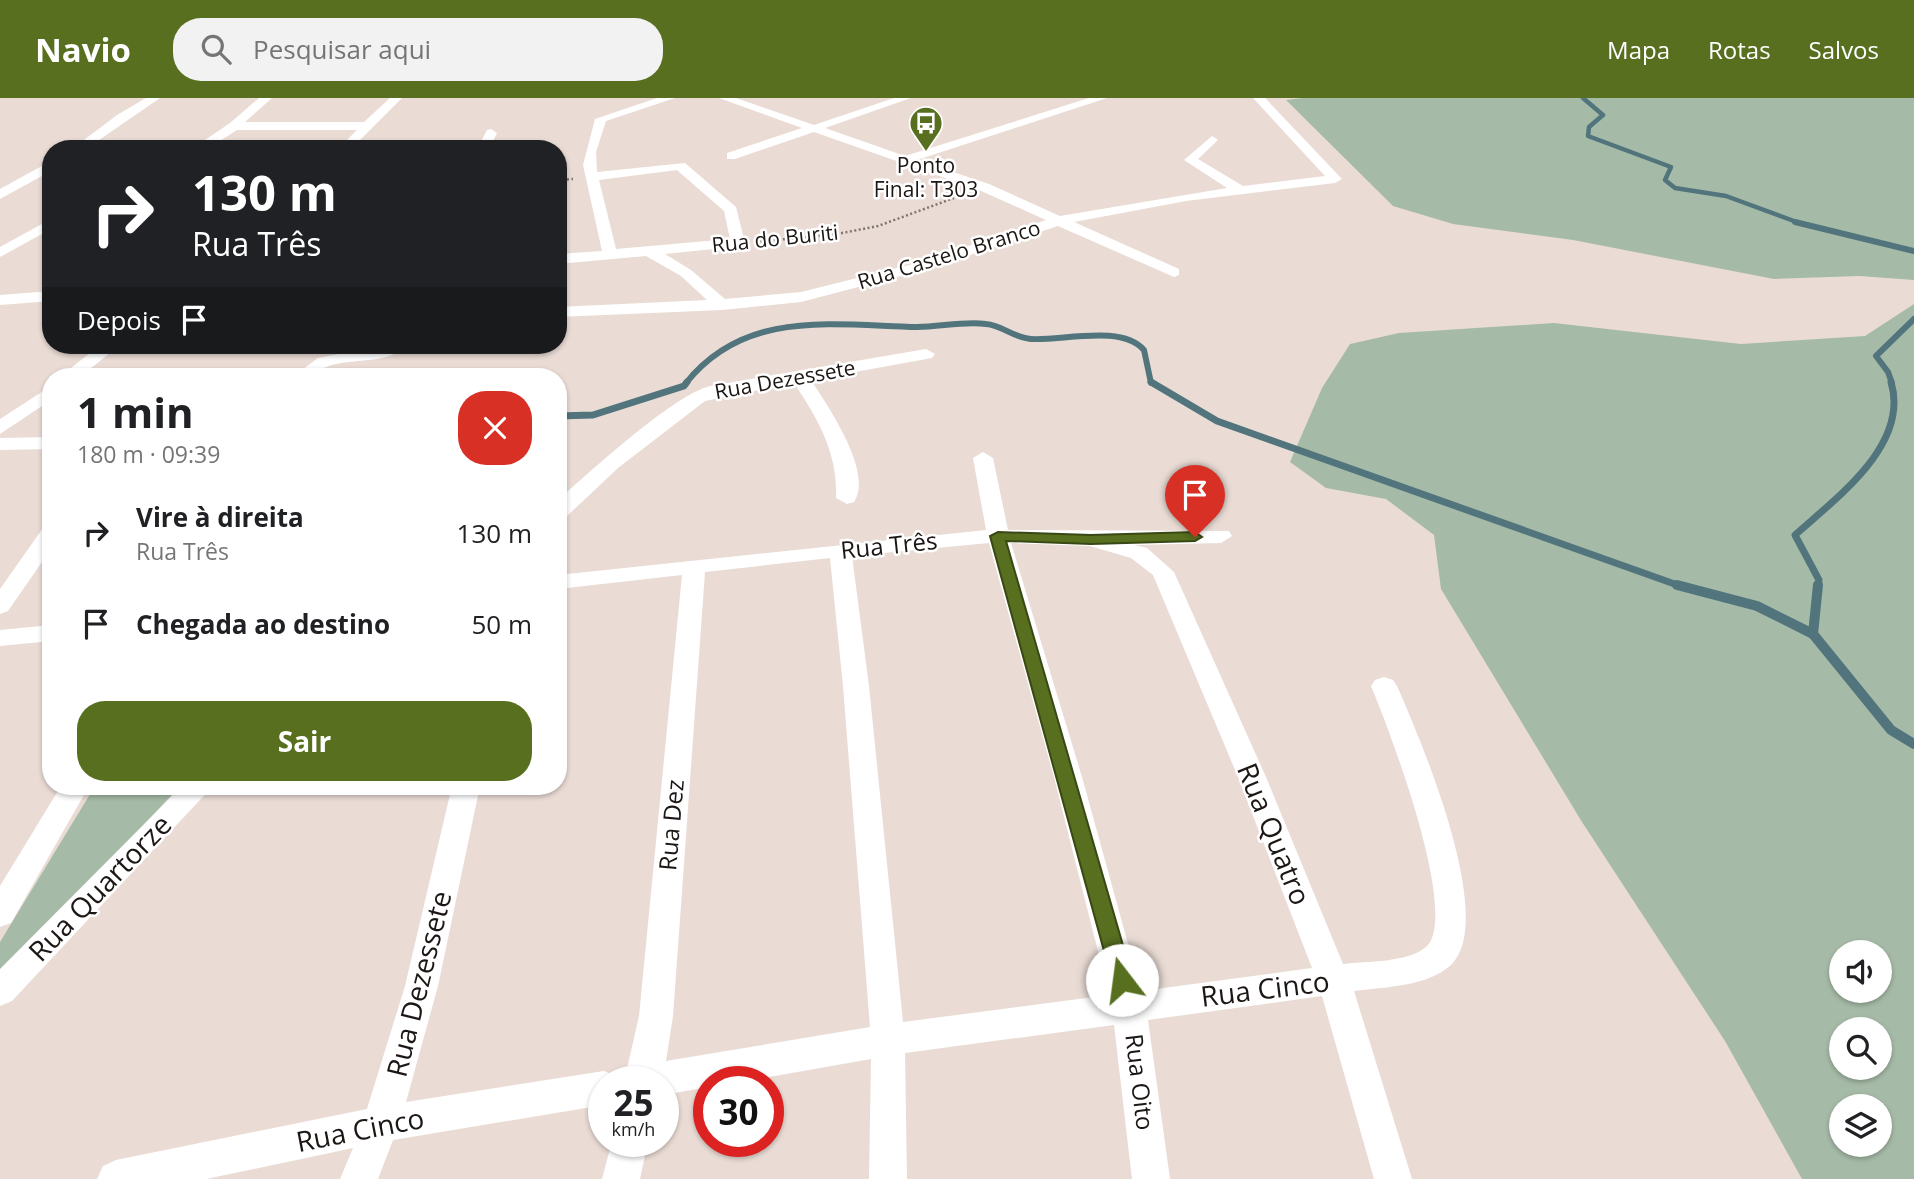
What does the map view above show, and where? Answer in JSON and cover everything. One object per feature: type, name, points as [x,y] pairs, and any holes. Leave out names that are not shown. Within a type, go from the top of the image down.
[{"type":"street","points":[[90,140],[121,117],[154,98]]},
{"type":"street","points":[[212,140],[234,126],[266,98]]},
{"type":"street","points":[[354,140],[396,98]]},
{"type":"street","points":[[610,255],[591,177],[590,152],[601,118],[669,98]]},
{"type":"street","points":[[725,98],[819,128],[984,187],[1174,272]]},
{"type":"street","points":[[738,102],[751,98]]},
{"type":"street","points":[[731,156],[905,98]]},
{"type":"street","points":[[907,159],[1101,98]]},
{"type":"street","name":"Rua Castelo Branco","points":[[567,312],[722,305],[801,297],[922,266],[1061,220],[1185,197],[1330,181],[1335,177],[1259,98]]},
{"type":"street","points":[[234,126],[370,126]]},
{"type":"street","points":[[488,140],[491,133]]},
{"type":"street","points":[[1212,140],[1190,160],[1242,191]]},
{"type":"street","points":[[591,177],[680,166],[731,210],[737,243]]},
{"type":"street","points":[[0,195],[42,170]]},
{"type":"street","points":[[0,253],[42,228]]},
{"type":"street","name":"Rua do Buriti","points":[[567,257],[737,243]]},
{"type":"street","points":[[651,252],[686,273],[722,305]]},
{"type":"street","points":[[0,300],[42,297]]},
{"type":"street","points":[[81,368],[99,354]]},
{"type":"street","points":[[312,368],[322,360],[365,354]]},
{"type":"street","name":"Rua Dezessete","points":[[567,504],[611,464],[698,397],[724,387],[800,377],[926,354]]},
{"type":"street","points":[[800,377],[839,440],[848,484],[847,498]]},
{"type":"street","points":[[0,428],[42,398]]},
{"type":"street","points":[[0,444],[42,443]]},
{"type":"street","name":"Rua Oito","points":[[984,458],[998,536],[1068,777],[1129,1006],[1152,1179]]},
{"type":"street","name":"Rua Três","points":[[567,581],[998,536],[1091,539],[1221,536]]},
{"type":"street","name":"Rua Quatro","points":[[1091,539],[1139,553],[1163,572],[1252,777],[1334,981],[1392,1179]]},
{"type":"street","points":[[0,606],[42,546]]},
{"type":"street","points":[[841,551],[858,700],[888,1040],[888,1179]]},
{"type":"street","name":"Rua Dez","points":[[647,1066],[656,1016],[694,568]]},
{"type":"street","points":[[0,639],[42,633]]},
{"type":"street","name":"Rua Cinco","points":[[679,1075],[888,1040],[1129,1006],[1334,981],[1405,970],[1430,962],[1443,951],[1448,940],[1451,902],[1435,824],[1384,686]]},
{"type":"street","points":[[0,914],[70,795]]},
{"type":"street","name":"Rua Quartorze","points":[[0,990],[190,795]]},
{"type":"street","name":"Rua Dezessete","points":[[359,1179],[382,1124],[432,944],[464,795]]},
{"type":"street","name":"Rua Cinco","points":[[117,1179],[382,1124],[588,1091]]},
{"type":"street","points":[[621,1179],[626,1157]]},
{"type":"path","name":"Rua do Buriti","points":[[737,243],[837,234],[878,226],[984,187]]},
{"type":"green space","points":[[1914,98],[1914,280],[1859,276],[1774,279],[1573,240],[1453,224],[1393,206],[1286,100]]},
{"type":"green space","points":[[1914,304],[1914,1179],[1802,1179],[1725,1041],[1582,822],[1441,589],[1434,535],[1386,499],[1326,488],[1290,462],[1322,388],[1350,344],[1399,333],[1554,323],[1741,344],[1865,336]]},
{"type":"green space","points":[[90,795],[172,795],[0,979],[0,942]]},
{"type":"waterway","points":[[1583,98],[1603,115],[1589,127],[1588,136],[1671,167],[1665,180],[1675,188],[1726,196],[1800,223]]},
{"type":"waterway","points":[[1795,222],[1800,223]]},
{"type":"waterway","points":[[1800,223],[1914,251]]},
{"type":"waterway","points":[[1892,383],[1888,372],[1876,356],[1914,319]]},
{"type":"waterway","points":[[686,383],[709,359],[735,343],[763,332],[822,324],[917,327],[969,323],[992,325],[1031,339],[1106,336],[1134,342],[1144,350],[1151,383]]},
{"type":"waterway","points":[[567,416],[593,415],[684,386],[687,382]]},
{"type":"waterway","points":[[1151,382],[1217,421],[1678,585]]},
{"type":"waterway","points":[[1818,587],[1819,580],[1795,535],[1848,487],[1880,448],[1890,427],[1894,405],[1891,382]]},
{"type":"waterway","points":[[1678,585],[1757,606],[1813,634]]},
{"type":"waterway","points":[[1678,585],[1683,587]]},
{"type":"waterway","points":[[1813,634],[1818,585]]},
{"type":"waterway","points":[[1813,634],[1891,730],[1914,744]]},
{"type":"place","name":"Ponto Final: T303","points":[[926,153]]},
{"type":"route","points":[[1122,980],[1068,777],[998,536],[1091,539],[1195,537]]}]
